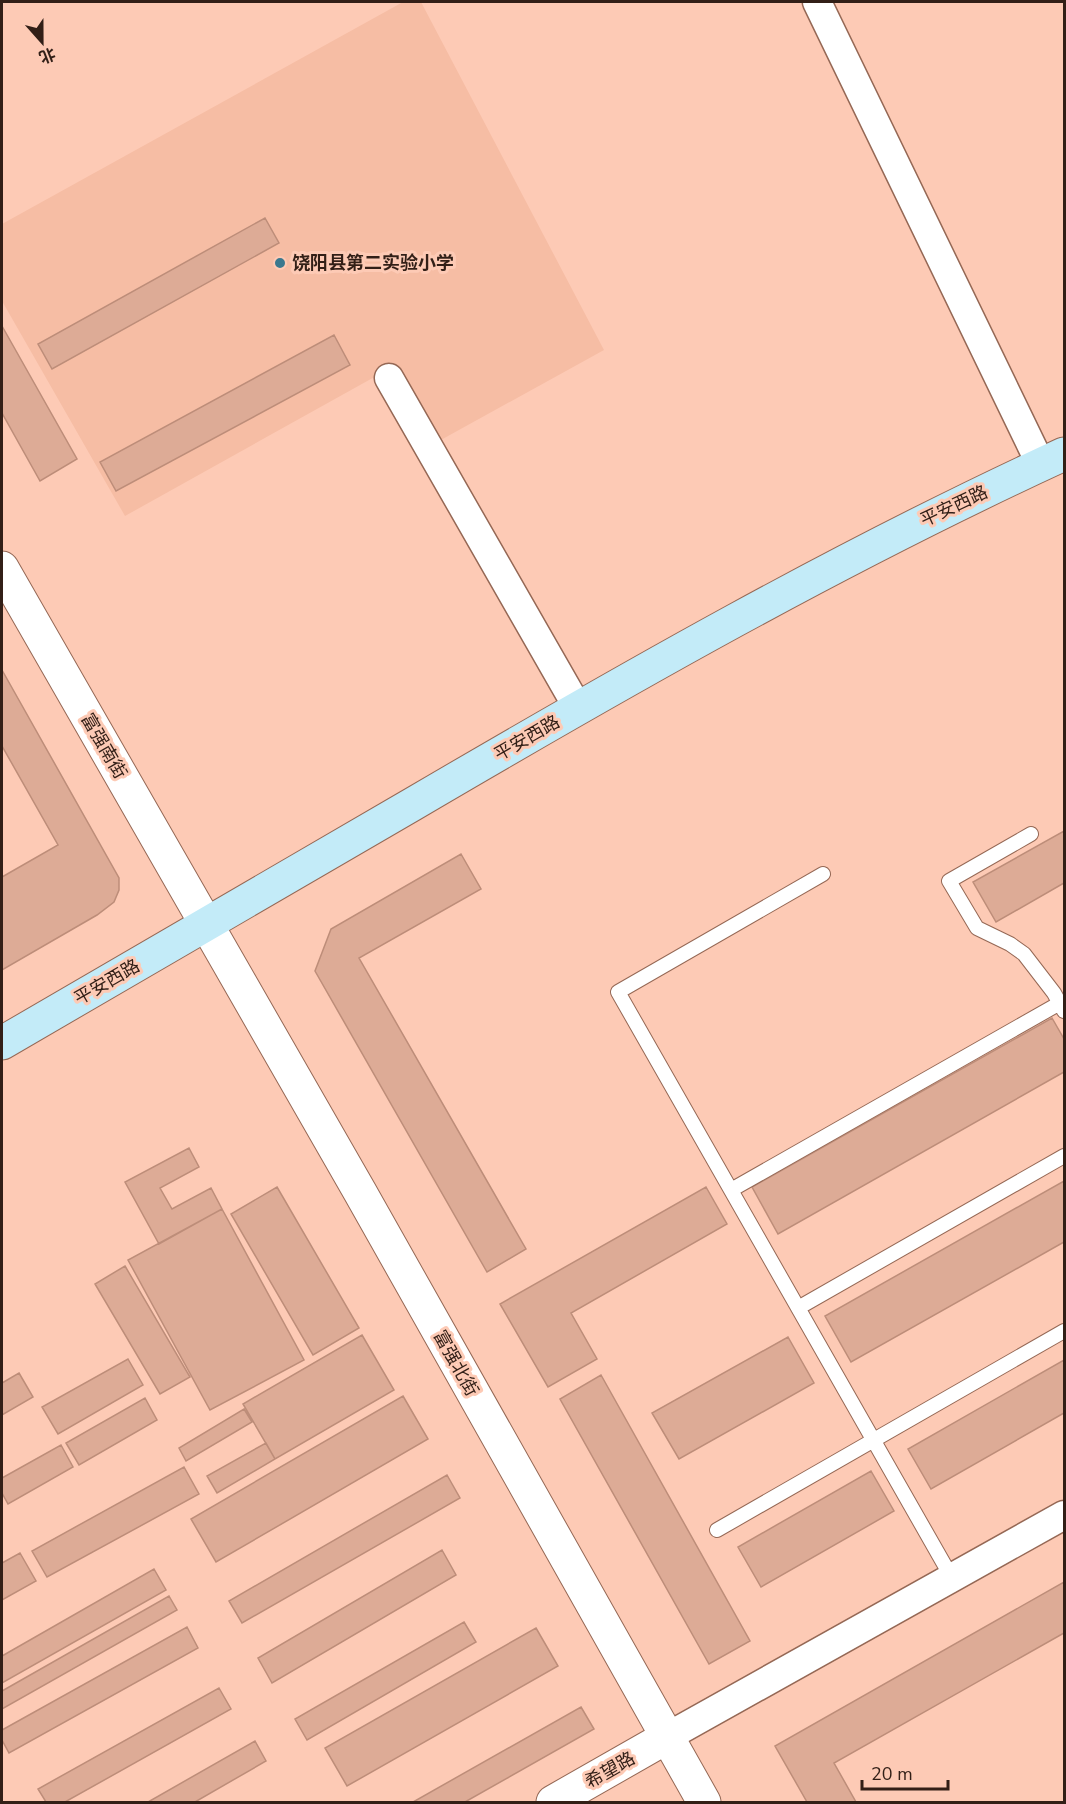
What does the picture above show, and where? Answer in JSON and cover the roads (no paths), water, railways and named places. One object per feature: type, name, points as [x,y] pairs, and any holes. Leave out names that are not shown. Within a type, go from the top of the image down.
[{"type":"main road","name":"平安西路","points":[[2,1044],[578,708],[821,573],[907,529],[1053,460]]},
{"type":"street","points":[[817,2],[1053,460]]},
{"type":"street","points":[[389,378],[578,708]]},
{"type":"street","name":"富强南街","points":[[2,568],[206,924]]},
{"type":"street","name":"富强北街","points":[[206,924],[360,1192],[704,1803]]},
{"type":"street","points":[[667,1737],[1065,1515]]},
{"type":"street","name":"希望路","points":[[553,1803],[667,1737]]},
{"type":"lane","points":[[731,1190],[1061,999],[1024,954],[1010,944],[976,928],[949,881],[1031,834]]},
{"type":"lane","points":[[823,874],[618,992],[952,1578]]},
{"type":"lane","points":[[798,1308],[1065,1156]]},
{"type":"lane","points":[[717,1530],[1065,1331]]},
{"type":"place","name":"饶阳县第二实验小学","points":[[280,263]]}]
